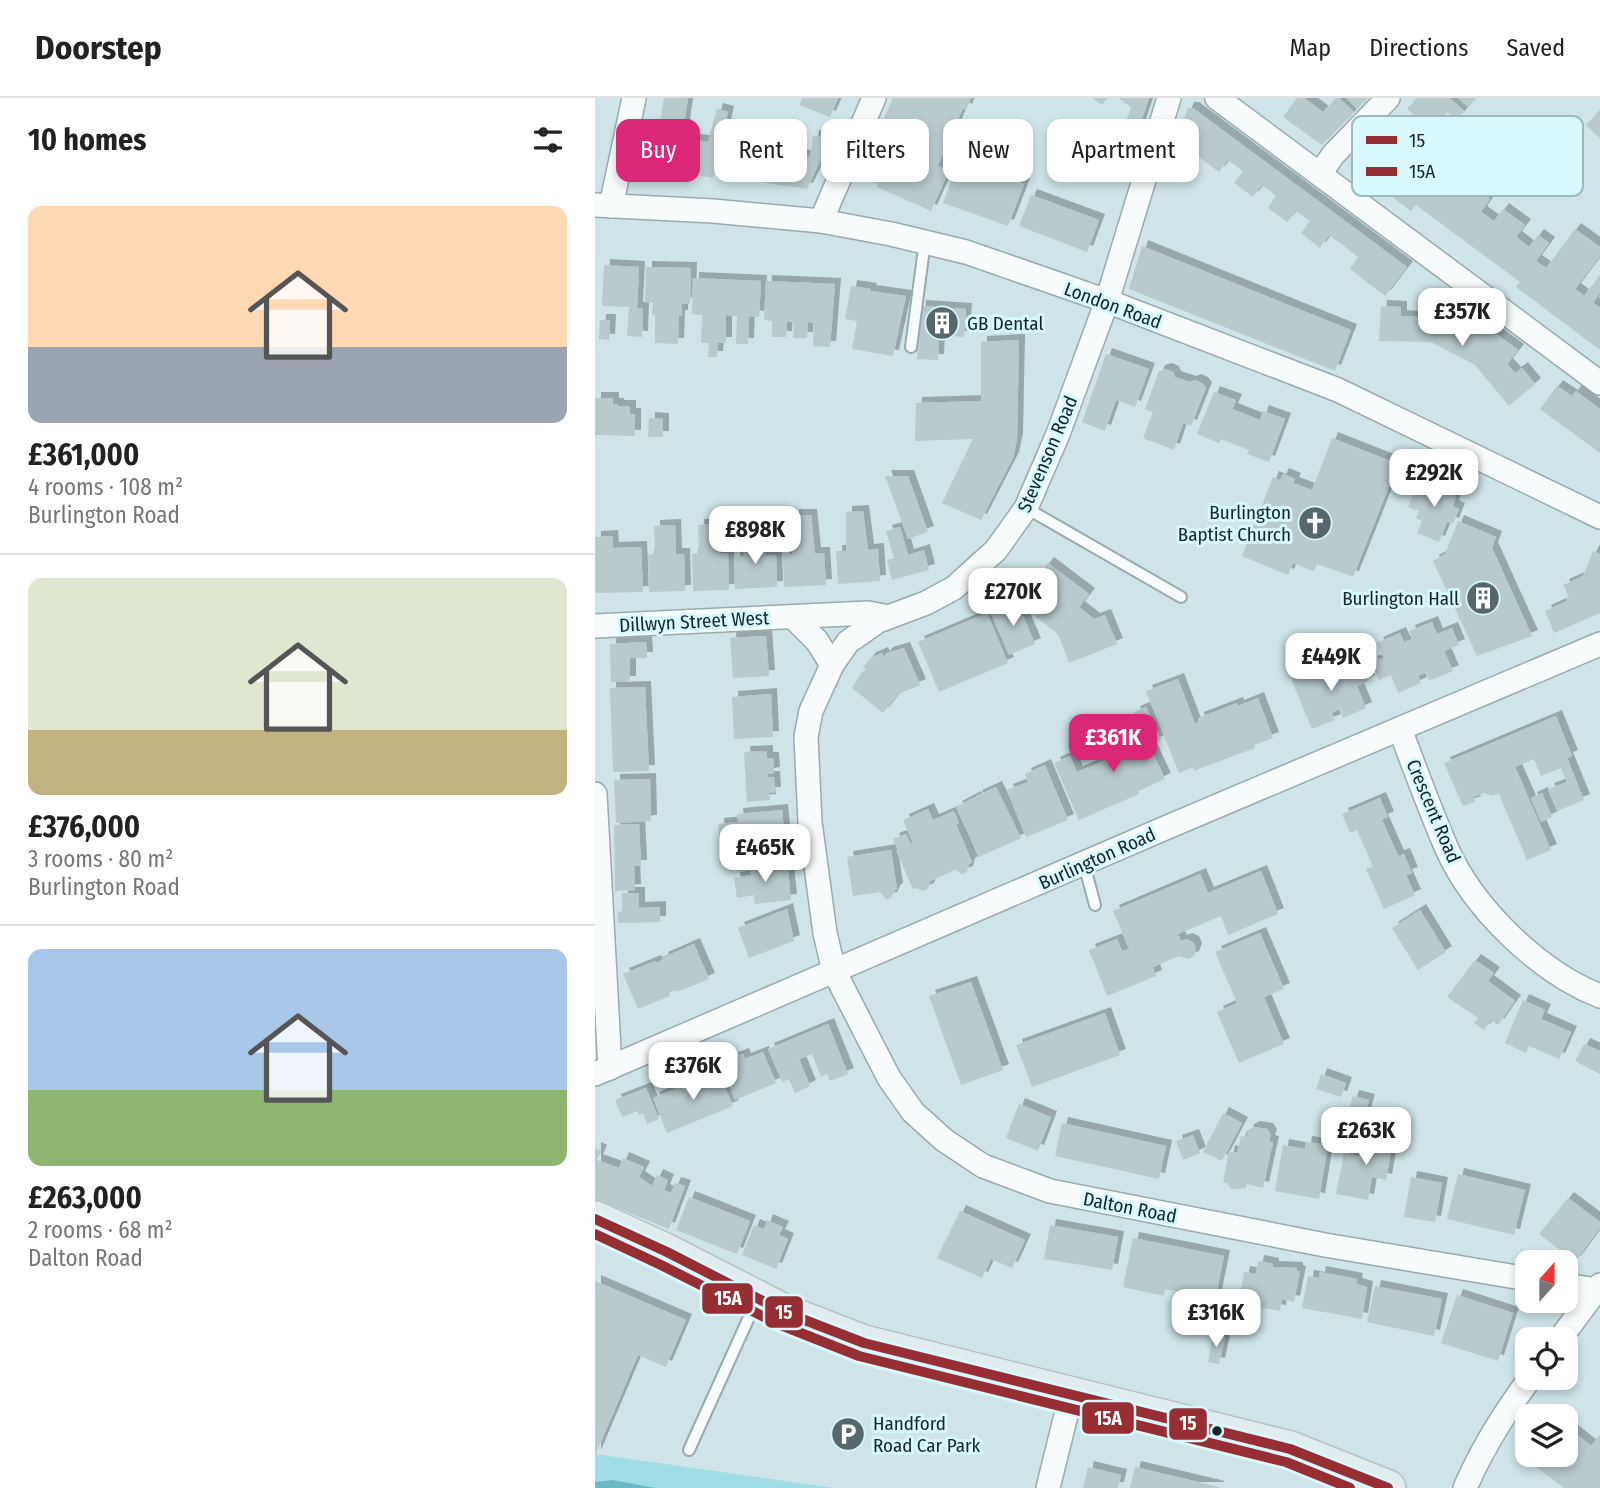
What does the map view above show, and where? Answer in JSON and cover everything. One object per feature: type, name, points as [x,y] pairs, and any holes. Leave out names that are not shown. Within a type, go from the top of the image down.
[{"type":"main road","points":[[595,1219],[784,1311],[864,1343],[1290,1449],[1388,1488]]},
{"type":"street","points":[[603,206],[634,98]]},
{"type":"street","points":[[821,220],[874,98]]},
{"type":"street","name":"Stevenson Road","points":[[834,971],[825,933],[810,822],[806,737],[811,711],[832,665],[848,642],[860,632],[890,617],[941,596],[969,576],[996,550],[1026,508],[1058,434],[1108,302],[1169,98]]},
{"type":"street","points":[[1371,116],[1388,98]]},
{"type":"street","points":[[1224,103],[1600,383]]},
{"type":"street","points":[[1320,174],[1352,135]]},
{"type":"street","name":"London Road","points":[[603,206],[821,220],[966,252],[1108,302],[1338,390],[1600,517]]},
{"type":"street","name":"Dillwyn Street West","points":[[595,626],[868,613],[890,617]]},
{"type":"street","name":"Dillwyn Street West","points":[[793,617],[817,641],[832,665]]},
{"type":"street","name":"Burlington Road","points":[[602,1071],[1600,645]]},
{"type":"street","name":"Crescent Road","points":[[1399,729],[1448,851],[1471,889],[1503,928],[1543,963],[1600,996]]},
{"type":"street","points":[[595,794],[602,1071]]},
{"type":"street","name":"Dalton Road","points":[[834,971],[890,1078],[913,1112],[944,1140],[983,1166],[1050,1191],[1325,1245],[1515,1277]]},
{"type":"street","points":[[1579,1286],[1598,1288]]},
{"type":"street","points":[[1569,1327],[1598,1288]]},
{"type":"street","points":[[1465,1488],[1483,1449],[1522,1390]]},
{"type":"street","points":[[1048,1488],[1071,1395]]},
{"type":"lane","points":[[911,347],[925,241]]},
{"type":"lane","points":[[1026,508],[1181,597]]},
{"type":"lane","points":[[1084,864],[1095,905]]},
{"type":"lane","points":[[689,1450],[758,1298]]},
{"type":"shaded area","points":[[595,1454],[834,1488],[595,1488]]},
{"type":"shaded area","points":[[612,1480],[656,1488],[595,1488],[595,1482]]},
{"type":"building","points":[[664,98],[688,98],[685,119],[660,119]]},
{"type":"building","points":[[802,98],[838,98],[830,117],[799,105]]},
{"type":"building","points":[[893,98],[971,98],[958,119],[943,119],[943,154],[938,166],[943,168],[944,182],[931,211],[877,187],[878,184],[873,182],[929,182],[929,119],[884,119]]},
{"type":"building","points":[[1092,98],[1107,98],[1102,105]]},
{"type":"building","points":[[1118,98],[1149,98],[1142,119],[1127,119],[1131,107]]},
{"type":"building","points":[[1297,98],[1304,98],[1323,112],[1339,98],[1354,112],[1322,145],[1283,117]]},
{"type":"building","points":[[1346,98],[1367,98],[1357,109]]},
{"type":"building","points":[[1417,98],[1450,98],[1464,111],[1460,116],[1452,116],[1447,112],[1443,116],[1415,116],[1407,109]]},
{"type":"building","points":[[1458,98],[1476,98],[1468,107]]},
{"type":"building","points":[[1188,108],[1193,108],[1407,267],[1385,296],[1350,269],[1358,257],[1344,246],[1329,235],[1320,248],[1301,233],[1310,221],[1296,211],[1287,222],[1268,208],[1276,196],[1262,185],[1253,197],[1234,183],[1243,171],[1228,160],[1219,172],[1199,157],[1199,119],[1184,119]]},
{"type":"building","points":[[717,109],[728,112],[726,119],[714,119]]},
{"type":"building","points":[[1600,110],[1600,138],[1586,125]]},
{"type":"building","points":[[714,120],[714,174],[713,178],[700,176],[700,141],[708,142]]},
{"type":"building","points":[[813,136],[821,137],[821,159],[807,189],[760,182],[807,182],[807,156],[810,157]]},
{"type":"building","points":[[950,182],[1024,184],[1008,226],[943,203]]},
{"type":"building","points":[[1031,195],[1099,220],[1087,252],[1019,226]]},
{"type":"building","points":[[1391,196],[1486,196],[1490,199],[1481,212],[1494,221],[1503,209],[1525,225],[1516,237],[1529,247],[1538,235],[1549,243],[1536,261],[1546,268],[1575,229],[1600,247],[1600,256],[1575,289],[1584,296],[1600,275],[1600,293],[1593,303],[1600,308],[1600,350],[1516,287],[1520,282],[1416,205],[1411,211]]},
{"type":"building","points":[[1142,246],[1351,330],[1335,371],[1129,289]]},
{"type":"building","points":[[604,265],[639,267],[637,308],[643,308],[642,337],[627,336],[629,307],[602,306]]},
{"type":"building","points":[[646,267],[691,268],[690,304],[682,303],[678,344],[655,343],[653,303],[645,302]]},
{"type":"building","points":[[693,278],[761,281],[759,317],[749,316],[748,344],[736,344],[737,316],[726,315],[726,343],[718,343],[717,357],[708,357],[709,343],[701,343],[702,315],[692,314]]},
{"type":"building","points":[[766,281],[835,284],[830,347],[813,346],[814,323],[808,322],[807,338],[793,338],[794,322],[787,322],[786,337],[772,337],[772,321],[764,320]]},
{"type":"building","points":[[851,286],[906,296],[893,356],[852,349],[857,321],[845,319]]},
{"type":"building","name":"GB Dental","points":[[920,306],[966,309],[964,337],[947,336],[947,340],[939,339],[938,360],[917,359]]},
{"type":"building","points":[[1381,306],[1401,307],[1401,316],[1433,318],[1461,331],[1472,316],[1518,350],[1507,364],[1515,373],[1522,368],[1535,384],[1509,406],[1475,365],[1431,342],[1379,341]]},
{"type":"building","points":[[600,320],[610,320],[609,340],[599,339]]},
{"type":"building","points":[[1019,340],[1017,439],[1013,458],[981,520],[942,503],[973,439],[915,441],[916,403],[981,401],[981,342]]},
{"type":"building","points":[[1106,354],[1149,369],[1135,407],[1116,400],[1105,431],[1082,422]]},
{"type":"building","points":[[1166,369],[1173,372],[1175,377],[1190,382],[1195,380],[1206,388],[1191,426],[1183,423],[1174,450],[1143,438],[1153,412],[1145,409],[1159,371]]},
{"type":"building","points":[[1557,386],[1572,396],[1576,391],[1600,409],[1600,453],[1540,409]]},
{"type":"building","points":[[1214,392],[1236,400],[1232,409],[1260,420],[1263,411],[1285,419],[1269,462],[1247,454],[1249,450],[1221,439],[1219,443],[1197,434]]},
{"type":"building","points":[[595,398],[613,398],[613,404],[630,406],[630,414],[635,414],[635,436],[595,435]]},
{"type":"building","points":[[649,418],[663,419],[663,437],[648,437]]},
{"type":"building","name":"Burlington Baptist Church","points":[[1332,438],[1398,464],[1353,577],[1317,564],[1314,571],[1293,563],[1288,575],[1242,556],[1273,477],[1280,480],[1283,474],[1295,479],[1293,483],[1312,490]]},
{"type":"building","points":[[885,476],[908,476],[928,532],[908,539]]},
{"type":"building","points":[[1418,482],[1439,490],[1441,484],[1455,489],[1453,506],[1459,509],[1453,524],[1447,522],[1439,542],[1417,533],[1422,521],[1416,518],[1419,511],[1408,507]]},
{"type":"building","points":[[863,511],[868,550],[878,549],[880,581],[838,584],[836,551],[846,551],[846,512]]},
{"type":"building","points":[[793,515],[811,515],[815,553],[824,553],[826,585],[784,587],[783,554],[792,554]]},
{"type":"building","name":"Burlington Hall","points":[[1458,521],[1496,537],[1492,548],[1532,636],[1477,656],[1433,561],[1445,554]]},
{"type":"building","points":[[719,524],[720,553],[728,553],[729,590],[693,591],[692,554],[699,553],[698,525]]},
{"type":"building","points":[[675,525],[676,554],[684,554],[685,591],[649,592],[648,555],[655,554],[654,526]]},
{"type":"building","points":[[900,527],[908,555],[924,550],[929,570],[892,580],[887,560],[894,558],[886,531]]},
{"type":"building","points":[[612,536],[613,548],[641,547],[643,592],[595,593],[595,537]]},
{"type":"building","points":[[763,536],[766,556],[776,555],[777,587],[735,589],[734,557],[744,556],[743,544],[746,544],[746,537]]},
{"type":"building","points":[[1593,551],[1600,554],[1600,613],[1554,633],[1545,611],[1567,601],[1566,598],[1569,597],[1563,585],[1583,576]]},
{"type":"building","points":[[1048,563],[1089,594],[1079,607],[1094,619],[1105,615],[1117,644],[1069,663],[1058,634],[1035,616],[1050,597],[1032,583]]},
{"type":"building","points":[[1016,600],[1035,644],[1009,655],[990,611]]},
{"type":"building","points":[[987,613],[1008,663],[939,692],[918,642]]},
{"type":"building","points":[[1432,622],[1437,634],[1452,628],[1459,645],[1444,651],[1453,671],[1429,681],[1426,672],[1418,676],[1421,683],[1398,693],[1391,675],[1379,680],[1371,662],[1384,658],[1377,643],[1400,633],[1404,642],[1412,639],[1409,631]]},
{"type":"building","points":[[766,636],[769,676],[733,678],[730,638]]},
{"type":"building","points":[[646,642],[647,658],[630,658],[630,682],[611,682],[610,644]]},
{"type":"building","points":[[904,648],[920,685],[898,694],[883,713],[852,688],[866,670],[863,668],[870,658],[882,653],[884,657],[887,653]]},
{"type":"building","points":[[1346,659],[1351,671],[1362,666],[1369,681],[1357,686],[1366,708],[1343,718],[1340,709],[1332,713],[1335,720],[1312,729],[1291,679],[1314,670],[1318,679],[1326,676],[1322,668]]},
{"type":"building","points":[[1178,679],[1195,724],[1199,722],[1198,718],[1258,698],[1273,738],[1254,745],[1255,748],[1194,771],[1193,767],[1179,773],[1146,691]]},
{"type":"building","points":[[645,687],[649,771],[613,772],[610,688]]},
{"type":"building","points":[[771,694],[773,737],[734,739],[732,697]]},
{"type":"building","points":[[1146,707],[1161,740],[1149,745],[1165,779],[1138,791],[1139,794],[1079,820],[1054,763],[1070,756],[1077,772],[1144,747],[1134,725],[1139,723],[1134,712]]},
{"type":"building","points":[[1556,716],[1572,756],[1567,758],[1584,800],[1557,811],[1548,789],[1567,782],[1561,768],[1541,776],[1534,759],[1515,767],[1551,850],[1527,860],[1499,794],[1493,796],[1484,793],[1473,797],[1475,802],[1463,806],[1444,763]]},
{"type":"building","points":[[767,751],[767,758],[773,758],[774,773],[768,774],[768,777],[774,777],[775,793],[769,793],[770,800],[747,802],[744,752]]},
{"type":"building","points":[[1045,765],[1068,820],[1026,837],[1007,790],[1028,782],[1025,774]]},
{"type":"building","points":[[650,779],[651,821],[616,823],[614,780]]},
{"type":"building","points":[[996,787],[1021,838],[979,857],[956,807],[975,797],[982,808],[976,796]]},
{"type":"building","points":[[1542,793],[1552,817],[1541,822],[1531,798]]},
{"type":"building","points":[[1380,798],[1388,817],[1382,820],[1398,856],[1404,854],[1412,873],[1406,875],[1415,895],[1384,909],[1366,869],[1373,867],[1357,830],[1350,833],[1342,814]]},
{"type":"building","points":[[928,809],[933,820],[954,811],[959,823],[956,824],[972,862],[967,872],[962,874],[955,870],[930,881],[928,889],[923,891],[913,889],[893,839],[906,834],[911,844],[913,843],[903,820]]},
{"type":"building","points":[[782,810],[786,849],[740,852],[739,844],[720,845],[718,824],[738,822],[737,814]]},
{"type":"building","points":[[639,824],[641,866],[634,866],[635,890],[615,891],[614,825]]},
{"type":"building","points":[[891,850],[897,889],[891,898],[886,899],[880,892],[853,896],[847,857]]},
{"type":"building","points":[[787,862],[791,900],[755,904],[754,895],[737,898],[734,878],[751,875],[750,867]]},
{"type":"building","points":[[1261,871],[1278,914],[1228,935],[1221,916],[1178,934],[1181,941],[1186,939],[1193,942],[1196,949],[1193,957],[1187,959],[1179,956],[1153,967],[1156,976],[1107,996],[1089,950],[1117,939],[1122,951],[1129,949],[1113,911],[1200,874],[1208,893]]},
{"type":"building","points":[[622,893],[639,893],[639,908],[660,907],[660,922],[618,923],[618,912],[622,911]]},
{"type":"building","points":[[787,909],[794,941],[749,958],[738,928]]},
{"type":"building","points":[[1420,910],[1446,952],[1418,970],[1392,928]]},
{"type":"building","points":[[1260,933],[1284,989],[1264,997],[1284,1044],[1239,1063],[1217,1012],[1237,1003],[1215,952]]},
{"type":"building","points":[[694,944],[709,979],[677,992],[676,989],[669,993],[670,996],[638,1009],[623,974],[655,961],[656,963]]},
{"type":"building","points":[[1475,960],[1494,973],[1488,981],[1515,1001],[1498,1025],[1491,1020],[1484,1030],[1474,1023],[1478,1018],[1447,997]]},
{"type":"building","points":[[971,982],[1003,1070],[961,1085],[929,996]]},
{"type":"building","points":[[1523,1000],[1545,1010],[1541,1019],[1571,1032],[1559,1059],[1529,1046],[1526,1053],[1505,1043]]},
{"type":"building","points":[[1105,1013],[1120,1055],[1032,1087],[1016,1045]]},
{"type":"building","points":[[828,1024],[848,1074],[830,1081],[827,1074],[821,1077],[812,1054],[799,1059],[810,1086],[795,1093],[789,1079],[782,1082],[768,1049]]},
{"type":"building","points":[[1584,1044],[1600,1051],[1600,1074],[1575,1061]]},
{"type":"building","points":[[763,1052],[776,1083],[735,1100],[724,1072],[736,1067],[732,1058],[743,1054],[745,1059]]},
{"type":"building","points":[[718,1071],[733,1106],[667,1133],[653,1098]]},
{"type":"building","points":[[1321,1074],[1346,1083],[1341,1097],[1316,1089]]},
{"type":"building","points":[[646,1088],[659,1119],[647,1124],[643,1113],[639,1115],[637,1111],[622,1117],[615,1100]]},
{"type":"building","points":[[1353,1096],[1369,1100],[1360,1131],[1344,1126]]},
{"type":"building","points":[[1019,1104],[1051,1117],[1038,1151],[1006,1138]]},
{"type":"building","points":[[1223,1113],[1242,1123],[1222,1161],[1203,1152]]},
{"type":"building","points":[[1062,1123],[1166,1146],[1159,1179],[1055,1156]]},
{"type":"building","points":[[1254,1127],[1267,1129],[1271,1135],[1269,1141],[1273,1142],[1263,1188],[1247,1184],[1246,1188],[1231,1189],[1227,1183],[1223,1183],[1229,1151],[1237,1153],[1241,1136],[1247,1137],[1248,1130]]},
{"type":"building","points":[[1371,1130],[1394,1135],[1386,1180],[1372,1177],[1368,1200],[1336,1194],[1344,1153],[1365,1157]]},
{"type":"building","points":[[1193,1135],[1200,1153],[1183,1160],[1176,1141]]},
{"type":"building","points":[[1306,1142],[1328,1145],[1319,1199],[1275,1191],[1283,1145],[1305,1149]]},
{"type":"building","points":[[595,1148],[601,1151],[597,1160],[619,1168],[623,1158],[644,1167],[639,1177],[652,1186],[657,1175],[668,1180],[664,1190],[671,1193],[675,1183],[685,1186],[669,1229],[595,1199]]},
{"type":"building","points":[[1458,1174],[1525,1190],[1514,1235],[1447,1219]]},
{"type":"building","points":[[1411,1177],[1442,1183],[1435,1222],[1404,1217]]},
{"type":"building","points":[[689,1197],[750,1221],[737,1254],[676,1230]]},
{"type":"building","points":[[1568,1198],[1600,1222],[1600,1228],[1579,1257],[1579,1250],[1560,1250],[1539,1234]]},
{"type":"building","points":[[960,1211],[1025,1240],[1012,1268],[991,1259],[982,1278],[937,1258]]},
{"type":"building","points":[[767,1220],[783,1227],[779,1235],[788,1239],[776,1269],[742,1255],[754,1225],[764,1229]]},
{"type":"building","points":[[1050,1225],[1118,1237],[1112,1270],[1044,1259]]},
{"type":"building","points":[[1133,1238],[1224,1256],[1214,1305],[1193,1301],[1195,1295],[1165,1289],[1164,1296],[1123,1287]]},
{"type":"building","points":[[1258,1261],[1273,1264],[1273,1267],[1297,1268],[1300,1272],[1294,1302],[1282,1299],[1280,1311],[1249,1305],[1251,1299],[1240,1297],[1244,1272],[1256,1274]]},
{"type":"building","points":[[1320,1272],[1357,1279],[1356,1284],[1367,1287],[1362,1319],[1302,1308],[1308,1276],[1319,1278]]},
{"type":"building","points":[[595,1281],[686,1320],[666,1367],[638,1355],[595,1456]]},
{"type":"building","points":[[1375,1286],[1442,1299],[1434,1336],[1367,1322]]},
{"type":"building","points":[[1457,1295],[1513,1313],[1498,1361],[1441,1343]]},
{"type":"building","points":[[1213,1335],[1225,1337],[1219,1364],[1208,1362]]},
{"type":"building","points":[[1600,1435],[1600,1488],[1564,1488],[1536,1467],[1578,1467],[1578,1436],[1591,1446]]},
{"type":"building","points":[[1088,1467],[1121,1475],[1118,1488],[1083,1488]]},
{"type":"building","points":[[1135,1467],[1219,1487],[1130,1488]]},
{"type":"transit line","name":"15","points":[[595,1219],[667,1252],[784,1312],[864,1343],[1290,1449],[1388,1488]]},
{"type":"transit line","name":"15A","points":[[595,1234],[778,1324],[859,1356],[1286,1462],[1350,1488]]},
{"type":"place","name":"GB Dental","points":[[942,323]]},
{"type":"place","name":"Burlington Baptist Church","points":[[1315,523]]},
{"type":"place","name":"Burlington Hall","points":[[1483,598]]},
{"type":"place","name":"Handford Road Car Park","points":[[848,1434]]}]
